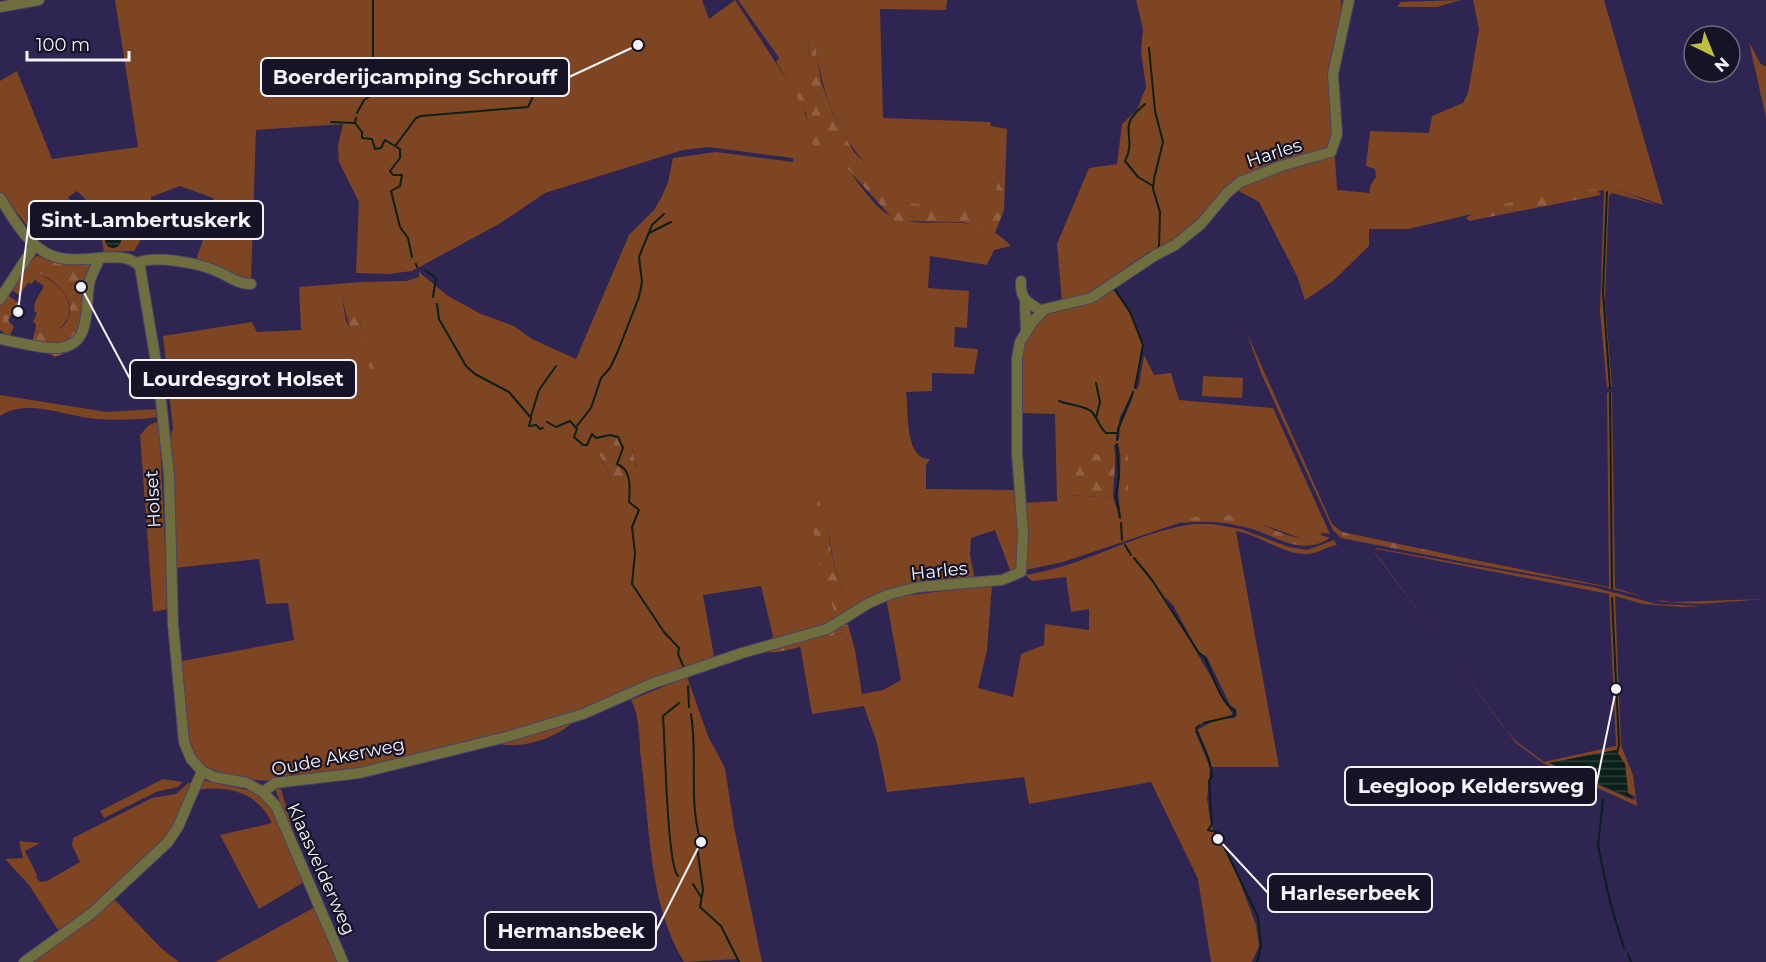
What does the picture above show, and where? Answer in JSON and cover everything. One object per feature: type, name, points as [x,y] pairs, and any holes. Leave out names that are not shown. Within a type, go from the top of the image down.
[{"type":"street","points":[[3,6],[39,0]]},
{"type":"street","name":"Harles","points":[[635,691],[742,653],[827,629],[868,603],[890,594],[919,587],[1002,580],[1021,572],[1023,534],[1017,453],[1016,365],[1018,347],[1026,331],[1042,311],[1092,298],[1154,256],[1175,245],[1201,224],[1234,186],[1244,180],[1331,152],[1337,134],[1333,75],[1349,0]]},
{"type":"street","points":[[0,198],[35,245],[59,259],[73,261],[120,256],[137,264],[149,260],[188,263],[208,267],[243,284],[251,284]]},
{"type":"street","points":[[0,299],[35,245]]},
{"type":"street","points":[[0,339],[51,348],[67,346],[76,340],[86,325],[88,287],[99,259]]},
{"type":"street","name":"Holset","points":[[137,264],[142,275],[154,346],[167,454],[173,625],[182,726],[186,748],[202,771]]},
{"type":"street","name":"Harles","points":[[1021,281],[1026,331]]},
{"type":"street","points":[[1025,303],[1042,311]]},
{"type":"street","name":"Oude Akerweg","points":[[202,771],[214,777],[248,783],[263,792],[275,783],[360,773],[510,736],[592,711],[635,691]]},
{"type":"street","points":[[24,962],[92,913],[168,842],[178,826],[202,771]]},
{"type":"street","name":"Klaasvelderweg","points":[[263,792],[276,806],[284,820],[343,962]]},
{"type":"green space","points":[[115,0],[702,0],[709,19],[735,0],[802,103],[811,132],[812,144],[818,148],[821,140],[831,144],[858,183],[882,211],[904,220],[920,223],[966,223],[981,227],[996,234],[1011,246],[994,250],[987,265],[930,256],[928,288],[969,291],[967,328],[955,327],[954,347],[978,349],[974,374],[932,373],[932,391],[906,392],[909,433],[912,443],[922,457],[930,459],[926,465],[926,489],[1023,490],[1023,503],[1057,501],[1055,414],[1021,413],[1019,354],[1042,316],[1112,288],[1131,315],[1143,346],[1134,388],[1137,389],[1139,385],[1144,355],[1154,375],[1171,373],[1179,400],[1273,408],[1330,534],[1323,533],[1313,538],[1303,539],[1247,519],[1209,513],[1063,562],[1011,573],[995,530],[971,538],[970,555],[975,580],[928,585],[851,610],[835,568],[827,523],[826,501],[819,487],[813,519],[814,535],[822,574],[840,623],[768,647],[773,636],[761,586],[703,595],[715,662],[577,714],[500,739],[320,776],[292,780],[263,780],[236,777],[211,769],[187,754],[177,662],[294,640],[288,603],[266,604],[259,559],[174,568],[167,444],[173,429],[163,336],[252,322],[257,332],[301,330],[299,287],[407,281],[419,277],[419,272],[448,296],[481,314],[514,326],[532,339],[576,359],[629,235],[654,210],[662,196],[668,182],[673,158],[716,152],[793,162],[793,158],[708,147],[683,150],[545,193],[499,224],[412,271],[388,274],[356,273],[359,202],[339,162],[338,146],[343,124],[256,130],[251,281],[196,260],[203,240],[209,236],[212,225],[216,225],[213,198],[180,186],[151,197],[153,219],[134,251],[104,252],[98,218],[91,206],[77,191],[68,197],[76,209],[34,234],[0,192],[0,81],[17,71],[52,159],[138,147]],"holes":[[[341,291],[361,325],[376,369],[346,321]],[[1133,392],[1120,427],[1119,439],[1116,441],[1120,417]],[[621,436],[631,442],[637,467],[615,486],[599,455],[597,442]],[[1118,444],[1120,453],[1128,453],[1128,500],[1119,500],[1121,519],[1113,498],[1070,495],[1073,456],[1115,454],[1114,445]]]},
{"type":"green space","points":[[738,0],[947,0],[946,10],[880,9],[883,118],[990,122],[991,126],[1007,129],[1006,155],[990,210],[920,206],[903,202],[897,198],[865,163],[842,131],[827,98],[814,37],[808,36],[809,58],[804,58],[806,87],[804,93]]},
{"type":"green space","points":[[1136,0],[1341,0],[1341,15],[1329,66],[1332,141],[1327,151],[1250,174],[1181,238],[1098,291],[1062,302],[1057,244],[1089,168],[1117,164],[1122,124],[1137,110],[1146,87],[1141,51],[1143,29]]},
{"type":"green space","points":[[1461,0],[1437,7],[1397,7],[1401,2]]},
{"type":"green space","points":[[1473,0],[1604,0],[1663,205],[1615,189],[1658,205],[1612,193],[1609,195],[1605,301],[1612,387],[1607,388],[1600,311],[1604,190],[1554,195],[1408,229],[1369,229],[1369,246],[1333,281],[1305,300],[1297,276],[1259,202],[1237,190],[1245,182],[1332,155],[1335,157],[1337,190],[1370,193],[1370,186],[1376,177],[1375,169],[1366,166],[1370,131],[1429,133],[1432,116],[1463,103],[1468,93],[1479,29]]},
{"type":"green space","points":[[808,36],[814,37],[821,82],[833,114],[854,152],[904,203],[990,210],[1006,155],[1004,210],[995,233],[963,222],[895,221],[845,166],[831,144],[821,141],[818,149],[812,144],[806,113],[776,61],[780,58],[804,92],[806,87],[803,57],[809,57]]},
{"type":"green space","points":[[1749,42],[1760,63],[1766,67],[1766,118]]},
{"type":"green space","points":[[1597,189],[1601,195],[1469,221],[1466,218],[1476,212],[1509,203]]},
{"type":"green space","points":[[38,256],[62,263],[91,265],[85,315],[71,351],[55,357],[32,342],[35,331],[44,333],[59,329],[65,324],[70,310],[64,293],[56,284],[25,268],[31,258]]},
{"type":"green space","points":[[25,268],[50,280],[63,292],[67,300],[68,318],[54,332],[35,331],[36,324],[33,322],[37,313],[34,311],[35,302],[44,286],[35,280],[31,284],[28,283],[19,295],[10,289]]},
{"type":"green space","points":[[341,290],[358,318],[377,369],[371,369],[355,341],[345,312]]},
{"type":"green space","points":[[6,294],[19,303],[8,320],[14,327],[9,337],[0,330],[0,303]]},
{"type":"green space","points":[[1246,331],[1332,524],[1342,532],[1341,538],[1333,530],[1261,373]]},
{"type":"green space","points":[[1203,376],[1243,378],[1242,398],[1202,396]]},
{"type":"green space","points":[[1612,392],[1615,588],[1647,598],[1600,586],[1469,563],[1470,559],[1609,587],[1607,393]]},
{"type":"green space","points":[[0,395],[107,412],[157,409],[159,417],[123,420],[97,419],[32,408],[10,411],[0,416]]},
{"type":"green space","points":[[159,421],[168,609],[153,612],[140,435],[149,425]]},
{"type":"green space","points":[[621,436],[629,438],[631,442],[639,478],[625,487],[615,486],[596,448],[597,442]]},
{"type":"green space","points":[[1120,453],[1128,453],[1128,500],[1119,500]]},
{"type":"green space","points":[[1115,454],[1113,498],[1070,495],[1072,455]]},
{"type":"green space","points":[[817,485],[831,496],[828,508],[829,537],[840,585],[851,610],[840,623],[848,625],[855,650],[842,633],[792,649],[762,652],[839,623],[826,588],[814,536],[814,514],[819,499]]},
{"type":"green space","points":[[1209,513],[1246,519],[1295,537],[1312,538],[1318,534],[1330,538],[1310,545],[1291,544],[1235,525],[1218,522],[1183,523],[1182,521]]},
{"type":"green space","points":[[1193,524],[1212,524],[1241,529],[1289,547],[1307,550],[1334,540],[1337,545],[1309,554],[1300,554],[1236,531],[1279,767],[1212,767],[1197,730],[1217,719],[1203,722],[1195,731],[1210,768],[1207,799],[1211,826],[1235,869],[1256,925],[1259,946],[1252,962],[1211,962],[1198,879],[1151,782],[1029,804],[1024,777],[887,792],[877,743],[864,706],[812,714],[800,645],[842,633],[855,650],[862,694],[883,690],[901,680],[886,598],[992,585],[987,650],[978,688],[1013,697],[1021,654],[1044,645],[1045,624],[1089,630],[1089,609],[1071,612],[1066,577],[1032,581],[1025,575],[1069,564],[1171,528]],"holes":[[[1164,596],[1173,605],[1198,651],[1207,657],[1230,705],[1236,709],[1237,716],[1234,718],[1219,719],[1233,715]]]},
{"type":"green space","points":[[1342,532],[1470,559],[1469,563],[1341,538]]},
{"type":"green space","points":[[1376,548],[1593,587],[1656,604],[1700,606],[1766,603],[1684,607],[1643,604],[1615,596],[1621,745],[1633,775],[1636,797],[1637,806],[1543,763],[1516,743],[1506,730],[1517,742],[1544,762],[1616,746],[1609,594],[1377,549],[1375,552]],"holes":[[[1616,750],[1625,765],[1628,793],[1636,797],[1633,800],[1549,763]]]},
{"type":"green space","points":[[1375,552],[1443,645],[1375,553]]},
{"type":"green space","points":[[1653,599],[1672,602],[1766,599],[1700,604],[1664,602]]},
{"type":"green space","points":[[687,677],[708,736],[725,768],[734,827],[762,962],[740,962],[739,959],[684,962],[663,915],[652,863],[638,721],[631,700]]},
{"type":"green space","points":[[572,723],[548,738],[528,744],[500,744]]},
{"type":"green space","points":[[163,779],[183,782],[178,787],[156,792],[104,818],[100,811]]},
{"type":"green space","points":[[202,780],[252,791],[270,804],[304,882],[259,909],[220,835],[272,823],[259,804],[241,793],[220,789],[197,790]]},
{"type":"green space","points":[[188,783],[195,783],[167,838],[91,908],[58,930],[29,885],[5,859],[23,858],[19,841],[40,843],[25,851],[36,877],[40,882],[47,881],[80,862],[72,845],[73,838],[152,798],[176,794]]},
{"type":"green space","points":[[275,789],[281,789],[297,845]]},
{"type":"green space","points":[[113,898],[161,948],[179,962],[33,962]]},
{"type":"green space","points":[[315,907],[340,962],[215,962]]},
{"type":"shaded area","points":[[110,232],[116,232],[121,240],[119,246],[110,248],[105,243],[105,237]]},
{"type":"shaded area","points":[[1616,750],[1625,764],[1628,793],[1636,800],[1549,763]]},
{"type":"waterway","points":[[357,113],[364,100],[370,96],[368,86],[373,60],[373,0]]},
{"type":"waterway","points":[[1149,48],[1155,111],[1163,142],[1153,189],[1160,212],[1157,249]]},
{"type":"waterway","points":[[396,145],[416,118],[421,116],[528,107],[537,88],[558,68]]},
{"type":"waterway","points":[[1145,104],[1129,123],[1129,148],[1125,161],[1138,177],[1153,186]]},
{"type":"waterway","points":[[356,118],[355,123],[362,132],[362,138],[372,139],[375,149],[381,148],[385,140],[400,149],[400,158],[390,171],[393,175],[402,175],[400,186],[391,191],[400,227],[408,238],[412,257]]},
{"type":"waterway","points":[[331,122],[354,123]]},
{"type":"waterway","points":[[1607,192],[1603,292],[1610,388]]},
{"type":"waterway","points":[[576,427],[591,408],[601,378],[610,368],[618,351],[639,297],[642,282],[639,257],[652,225],[664,214]]},
{"type":"waterway","points":[[649,233],[671,222]]},
{"type":"waterway","points":[[1129,267],[1149,253]]},
{"type":"waterway","points":[[425,270],[436,278],[433,297]]},
{"type":"waterway","points":[[1115,289],[1130,312],[1143,345],[1135,388]]},
{"type":"waterway","points":[[437,304],[439,319],[466,366],[475,374],[509,392],[531,418],[529,426],[536,425],[540,429],[543,428]]},
{"type":"waterway","points":[[531,416],[539,390],[556,366]]},
{"type":"waterway","points":[[1096,383],[1100,402],[1096,418]]},
{"type":"waterway","points":[[1117,440],[1118,429],[1133,392]]},
{"type":"waterway","points":[[1610,393],[1612,588]]},
{"type":"waterway","points":[[1059,401],[1089,410],[1106,433],[1117,433]]},
{"type":"waterway","points":[[547,422],[556,427],[570,421],[577,429],[574,437],[583,445],[587,445],[592,434],[596,438],[610,435],[618,437],[623,448],[617,464],[628,475],[629,502],[639,510],[632,527],[635,553],[632,584],[664,632],[679,648],[678,654],[684,668]]},
{"type":"waterway","points":[[1117,444],[1119,477],[1116,496],[1120,518]]},
{"type":"waterway","points":[[1121,523],[1122,540]]},
{"type":"waterway","points":[[1125,545],[1131,555]]},
{"type":"waterway","points":[[1134,558],[1152,580],[1199,653],[1205,658],[1221,695],[1235,711],[1233,716],[1204,723]]},
{"type":"waterway","points":[[1612,598],[1619,745],[1617,753]]},
{"type":"waterway","points":[[688,686],[689,707]]},
{"type":"waterway","points":[[678,876],[671,850],[663,716],[679,703]]},
{"type":"waterway","points":[[691,714],[695,811],[701,842],[697,846],[703,890],[700,907],[721,926],[739,962]]},
{"type":"waterway","points":[[1200,725],[1196,728],[1208,758],[1212,777],[1209,781],[1212,824],[1208,830],[1217,832],[1258,917],[1261,946],[1257,962]]},
{"type":"waterway","points":[[1603,799],[1598,846],[1610,902],[1624,948]]},
{"type":"waterway","points":[[693,884],[701,897]]},
{"type":"waterway","points":[[1628,954],[1631,962]]},
{"type":"place","name":"Boerderijcamping Schrouff","points":[[638,45]]},
{"type":"place","name":"Lourdesgrot Holset","points":[[81,287]]},
{"type":"place","name":"Sint-Lambertuskerk","points":[[18,312]]},
{"type":"place","name":"Leegloop Keldersweg","points":[[1616,689]]},
{"type":"place","name":"Harleserbeek","points":[[1218,839]]},
{"type":"place","name":"Hermansbeek","points":[[701,842]]}]
